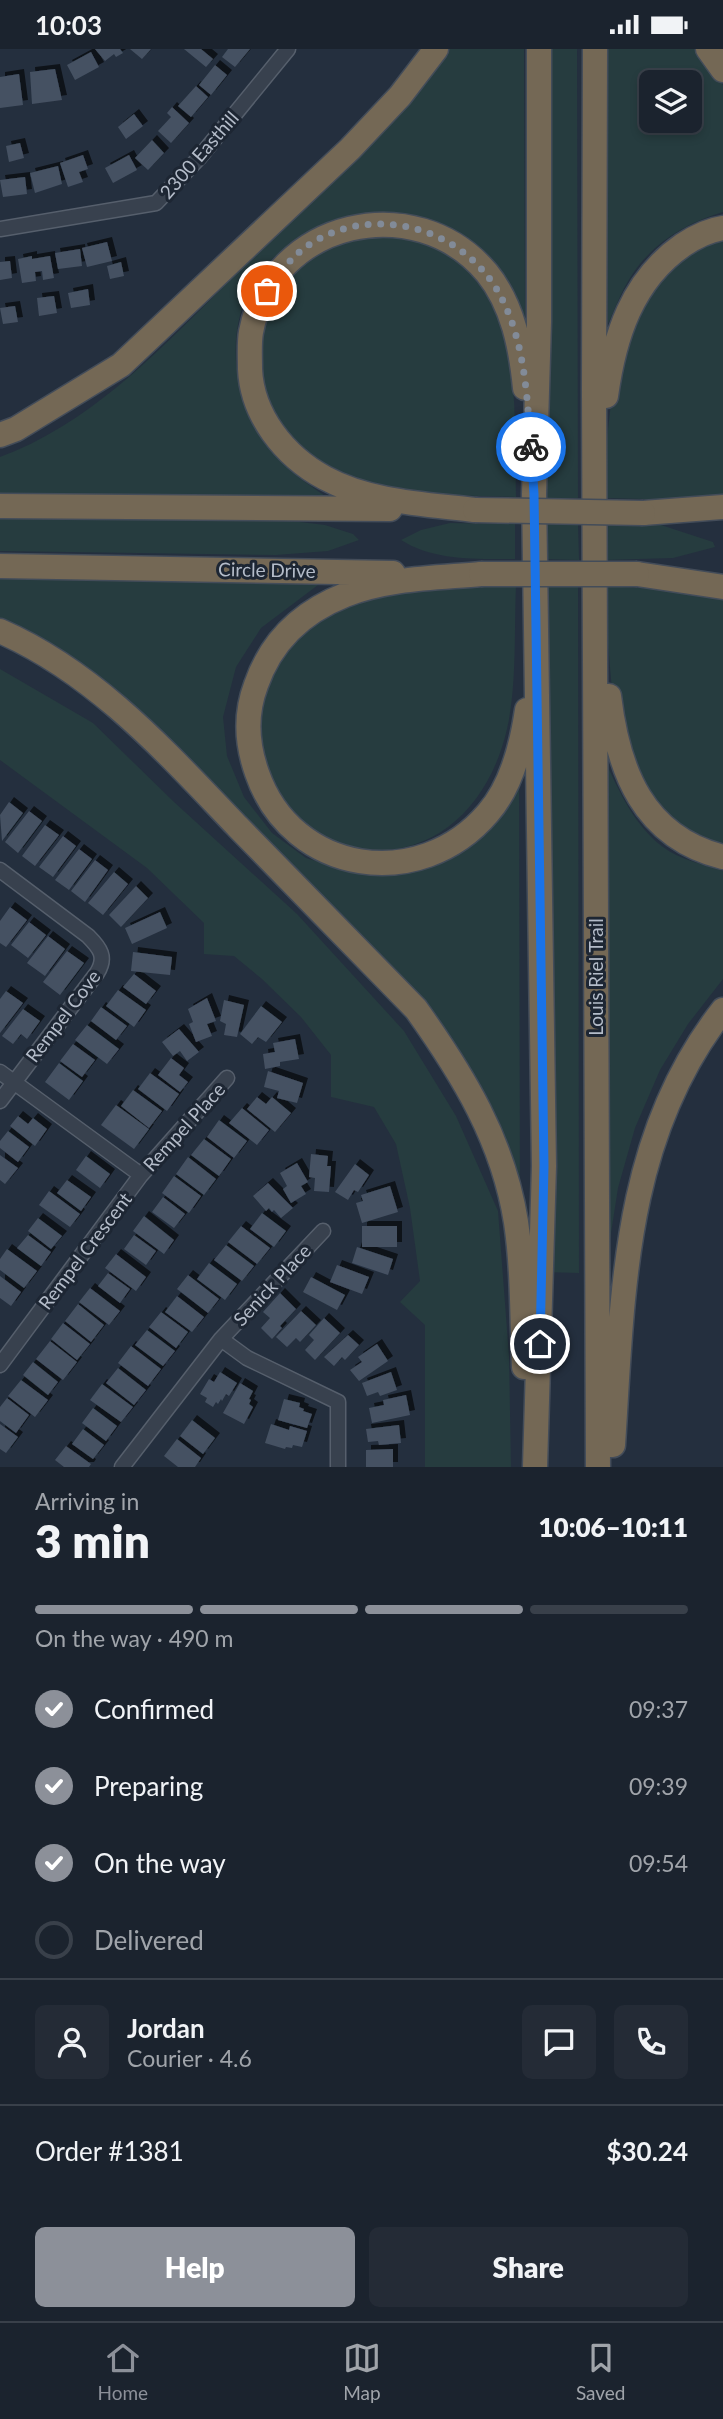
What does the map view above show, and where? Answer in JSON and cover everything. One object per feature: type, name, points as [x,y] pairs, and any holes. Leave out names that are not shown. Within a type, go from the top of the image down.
[{"type":"highway","points":[[0,435],[16,429],[121,365],[350,149],[400,96],[436,49]]},
{"type":"highway","points":[[533,1467],[544,1166],[534,494],[539,322],[539,49]]},
{"type":"highway","points":[[594,487],[595,49]]},
{"type":"highway","points":[[708,49],[723,70]]},
{"type":"highway","points":[[475,510],[371,495],[325,478],[291,453],[261,415],[251,378],[250,333],[256,312],[279,274],[310,245],[348,228],[370,224],[397,225],[436,235],[473,259],[500,295],[523,362],[534,494]]},
{"type":"highway","points":[[594,487],[614,348],[633,301],[643,283],[667,257],[692,240],[723,228]]},
{"type":"highway","name":"Louis Riel Trail","points":[[594,487],[598,1467]]},
{"type":"highway","points":[[0,506],[723,514]]},
{"type":"highway","points":[[643,513],[723,507]]},
{"type":"highway","points":[[595,546],[613,732],[626,775],[635,792],[665,828],[682,842],[723,857]]},
{"type":"highway","name":"Circle Drive","points":[[0,566],[637,575]]},
{"type":"highway","points":[[481,574],[388,583],[347,594],[311,611],[280,638],[268,655],[253,694],[248,739],[259,781],[280,817],[294,832],[313,844],[350,859],[371,863],[392,864],[413,860],[437,853],[458,841],[489,812],[506,782],[525,723],[535,651]]},
{"type":"highway","points":[[637,575],[723,575]]},
{"type":"highway","points":[[637,575],[723,587]]},
{"type":"highway","points":[[0,631],[75,674],[141,727],[416,1009],[456,1065],[495,1146],[515,1220],[519,1250],[528,1457],[533,1467]]},
{"type":"highway","points":[[611,1467],[622,1310],[638,1193],[654,1134],[665,1106],[696,1050],[723,1010]]},
{"type":"street","name":"2300 Easthill","points":[[0,229],[156,204],[199,158],[288,49]]},
{"type":"street","name":"Rempel Cove","points":[[0,870],[88,936],[103,954],[103,964],[97,973],[14,1083]]},
{"type":"street","name":"Rempel Crescent","points":[[0,1072],[141,1175],[0,1365]]},
{"type":"street","name":"Rempel Place","points":[[141,1175],[228,1078]]},
{"type":"street","points":[[0,1101],[14,1083]]},
{"type":"street","name":"Senick Place","points":[[122,1467],[221,1339],[323,1231]]},
{"type":"street","points":[[221,1339],[247,1358],[338,1402],[338,1467]]},
{"type":"green space","points":[[444,49],[524,49],[525,320],[495,268],[461,236],[412,216],[360,214],[335,220],[311,230],[288,245],[261,271],[239,318],[236,341],[240,387],[257,431],[283,464],[332,501],[0,495],[0,457],[61,427],[116,388],[142,365],[274,235]]},
{"type":"green space","points":[[542,49],[577,49],[578,498],[540,498]]},
{"type":"green space","points":[[608,49],[694,49],[723,85],[723,212],[695,222],[670,236],[648,255],[627,283],[608,324]]},
{"type":"green space","points":[[372,233],[430,243],[456,260],[489,298],[507,342],[515,419],[516,497],[397,494],[359,487],[298,451],[257,389],[259,315],[305,254]]},
{"type":"green space","points":[[723,237],[723,498],[603,498],[615,367],[629,323],[675,260]]},
{"type":"green space","points":[[0,517],[276,519],[325,525],[353,534],[359,540],[328,551],[276,555],[0,551]]},
{"type":"green space","points":[[450,523],[515,524],[515,559],[471,559],[442,555],[427,552],[401,540],[421,530]]},
{"type":"green space","points":[[541,524],[578,524],[579,560],[541,559]]},
{"type":"green space","points":[[603,524],[661,525],[713,542],[715,547],[673,558],[604,560]]},
{"type":"green space","points":[[0,574],[326,579],[261,628],[236,667],[223,717],[227,756],[244,797],[272,833],[306,858],[357,873],[446,855],[519,765],[520,1240],[454,1056],[215,796],[0,620]]},
{"type":"green space","points":[[516,586],[514,676],[507,729],[497,761],[482,790],[464,813],[442,831],[416,844],[387,850],[356,849],[317,838],[267,791],[255,693],[309,615],[412,587]]},
{"type":"green space","points":[[540,586],[578,586],[579,1273],[544,1272]]},
{"type":"green space","points":[[603,586],[723,592],[723,849],[690,837],[649,800],[614,714]]},
{"type":"green space","points":[[0,669],[93,723],[174,802],[297,914],[404,1031],[456,1116],[498,1211],[509,1356],[511,1467],[425,1467],[425,1325],[400,1302],[420,1281],[410,1208],[396,1144],[374,1107],[331,1097],[331,1055],[301,1017],[234,956],[204,954],[204,923],[147,868],[0,760]]},
{"type":"green space","points":[[601,752],[626,804],[652,838],[677,855],[723,871],[723,979],[688,1024],[660,1070],[635,1128],[618,1188],[607,1259]]},
{"type":"building","points":[[95,49],[120,49],[123,53],[116,57],[114,54],[105,61]]},
{"type":"building","points":[[130,49],[151,49],[142,59]]},
{"type":"building","points":[[184,49],[201,49],[213,59],[206,67]]},
{"type":"building","points":[[228,49],[250,49],[235,67],[222,57]]},
{"type":"building","points":[[91,52],[99,67],[75,80],[67,65]]},
{"type":"building","points":[[215,65],[227,75],[211,95],[199,85]]},
{"type":"building","points":[[55,69],[62,100],[32,104],[30,72]]},
{"type":"building","points":[[19,74],[23,105],[0,108],[0,77]]},
{"type":"building","points":[[196,86],[208,97],[191,117],[178,106]]},
{"type":"building","points":[[172,107],[189,123],[171,143],[158,131],[171,117],[167,113]]},
{"type":"building","points":[[134,114],[143,126],[126,139],[118,127]]},
{"type":"building","points":[[152,140],[164,153],[148,170],[135,158]]},
{"type":"building","points":[[20,143],[24,158],[9,162],[6,146]]},
{"type":"building","points":[[83,155],[88,169],[79,172],[83,182],[68,187],[60,163]]},
{"type":"building","points":[[129,155],[137,170],[113,183],[105,168]]},
{"type":"building","points":[[58,166],[62,184],[35,193],[30,173]]},
{"type":"building","points":[[25,177],[27,194],[3,197],[0,180]]},
{"type":"building","points":[[107,242],[112,261],[87,267],[82,248]]},
{"type":"building","points":[[80,249],[82,266],[58,269],[55,253]]},
{"type":"building","points":[[32,256],[32,259],[50,256],[54,278],[43,280],[42,271],[35,272],[36,281],[22,283],[18,259]]},
{"type":"building","points":[[10,261],[12,278],[0,280],[0,262]]},
{"type":"building","points":[[121,262],[124,276],[110,279],[107,266]]},
{"type":"building","points":[[88,289],[90,305],[71,308],[68,293]]},
{"type":"building","points":[[54,296],[57,313],[39,316],[37,298]]},
{"type":"building","points":[[15,306],[18,322],[3,324],[0,308]]},
{"type":"building","points":[[9,802],[23,813],[2,841],[0,815]]},
{"type":"building","points":[[29,811],[42,821],[18,853],[5,842]]},
{"type":"building","points":[[45,825],[59,835],[35,866],[22,856]]},
{"type":"building","points":[[63,836],[76,846],[53,877],[39,867]]},
{"type":"building","points":[[79,849],[92,859],[69,890],[55,880]]},
{"type":"building","points":[[95,860],[108,870],[85,902],[71,891]]},
{"type":"building","points":[[114,872],[128,884],[103,915],[88,903]]},
{"type":"building","points":[[136,886],[148,898],[121,927],[109,915]]},
{"type":"building","points":[[10,907],[27,920],[6,947],[0,943],[0,921]]},
{"type":"building","points":[[160,912],[167,928],[132,944],[125,928]]},
{"type":"building","points":[[29,922],[46,935],[28,958],[11,945]]},
{"type":"building","points":[[48,936],[65,949],[45,976],[27,963]]},
{"type":"building","points":[[67,951],[84,963],[60,995],[43,982]]},
{"type":"building","points":[[133,952],[172,957],[170,975],[131,971]]},
{"type":"building","points":[[134,974],[156,991],[146,1004],[123,987]]},
{"type":"building","points":[[118,990],[146,1010],[134,1027],[106,1006]]},
{"type":"building","points":[[6,991],[23,1003],[0,1033],[0,999]]},
{"type":"building","points":[[207,998],[216,1021],[207,1024],[212,1036],[196,1042],[189,1024],[193,1022],[188,1009]]},
{"type":"building","points":[[224,1000],[244,1005],[237,1037],[224,1035],[226,1024],[220,1021]]},
{"type":"building","points":[[261,1006],[282,1022],[266,1042],[258,1037],[252,1044],[240,1034]]},
{"type":"building","points":[[101,1007],[127,1026],[116,1040],[91,1021]]},
{"type":"building","points":[[23,1009],[40,1021],[27,1039],[21,1034],[13,1044],[2,1036]]},
{"type":"building","points":[[87,1025],[119,1049],[107,1064],[75,1040]]},
{"type":"building","points":[[179,1029],[199,1052],[187,1061],[180,1051],[173,1056],[162,1042]]},
{"type":"building","points":[[295,1039],[299,1059],[280,1062],[280,1066],[265,1069],[263,1054],[275,1052],[273,1043]]},
{"type":"building","points":[[73,1044],[95,1060],[82,1077],[60,1061]]},
{"type":"building","points":[[171,1058],[184,1068],[179,1075],[188,1082],[180,1092],[158,1075]]},
{"type":"building","points":[[59,1063],[83,1081],[69,1100],[45,1082]]},
{"type":"building","points":[[268,1071],[303,1083],[297,1103],[277,1098],[279,1091],[264,1087]]},
{"type":"building","points":[[150,1073],[179,1094],[167,1111],[138,1089]]},
{"type":"building","points":[[133,1090],[162,1111],[149,1128],[121,1106]]},
{"type":"building","points":[[257,1097],[266,1104],[272,1097],[291,1113],[275,1132],[247,1109]]},
{"type":"building","points":[[116,1105],[149,1129],[134,1149],[101,1125]]},
{"type":"building","points":[[242,1108],[269,1130],[257,1145],[229,1123]]},
{"type":"building","points":[[18,1116],[28,1124],[33,1118],[47,1129],[35,1146],[10,1126]]},
{"type":"building","points":[[219,1120],[247,1141],[234,1158],[207,1137]]},
{"type":"building","points":[[8,1131],[29,1147],[18,1162],[0,1148],[0,1141]]},
{"type":"building","points":[[204,1139],[231,1159],[219,1176],[191,1155]]},
{"type":"building","points":[[311,1154],[328,1156],[327,1166],[331,1166],[329,1192],[314,1191],[315,1178],[309,1177]]},
{"type":"building","points":[[0,1155],[18,1168],[5,1184],[0,1180]]},
{"type":"building","points":[[86,1156],[110,1174],[100,1188],[76,1170]]},
{"type":"building","points":[[188,1157],[216,1179],[204,1195],[176,1174]]},
{"type":"building","points":[[297,1163],[308,1182],[301,1186],[306,1194],[291,1203],[283,1189],[287,1186],[280,1173]]},
{"type":"building","points":[[355,1164],[369,1175],[358,1192],[354,1190],[348,1200],[335,1192]]},
{"type":"building","points":[[174,1176],[201,1196],[189,1213],[162,1193]]},
{"type":"building","points":[[67,1180],[91,1197],[81,1211],[57,1193]]},
{"type":"building","points":[[268,1183],[293,1208],[281,1218],[274,1210],[272,1212],[269,1208],[266,1211],[253,1196]]},
{"type":"building","points":[[390,1186],[398,1212],[362,1223],[356,1203],[363,1201],[361,1195]]},
{"type":"building","points":[[49,1191],[80,1214],[70,1227],[39,1205]]},
{"type":"building","points":[[163,1197],[185,1214],[174,1228],[152,1212]]},
{"type":"building","points":[[262,1213],[286,1231],[274,1247],[250,1229]]},
{"type":"building","points":[[144,1216],[174,1240],[164,1254],[133,1231]]},
{"type":"building","points":[[38,1218],[62,1236],[51,1249],[28,1231]]},
{"type":"building","points":[[241,1226],[270,1248],[257,1264],[228,1242]]},
{"type":"building","points":[[362,1226],[397,1226],[397,1247],[362,1247]]},
{"type":"building","points":[[28,1235],[51,1252],[41,1266],[17,1248]]},
{"type":"building","points":[[134,1235],[156,1251],[146,1265],[124,1249]]},
{"type":"building","points":[[226,1245],[254,1266],[242,1281],[214,1260]]},
{"type":"building","points":[[357,1247],[393,1259],[388,1275],[352,1263]]},
{"type":"building","points":[[7,1249],[37,1271],[24,1288],[0,1270],[0,1259]]},
{"type":"building","points":[[116,1254],[146,1277],[136,1291],[105,1268]]},
{"type":"building","points":[[209,1263],[237,1284],[225,1300],[197,1279]]},
{"type":"building","points":[[337,1265],[369,1277],[362,1294],[330,1282]]},
{"type":"building","points":[[108,1273],[130,1289],[120,1303],[98,1286]]},
{"type":"building","points":[[188,1275],[219,1299],[208,1313],[177,1289]]},
{"type":"building","points":[[0,1276],[21,1292],[11,1306],[0,1298]]},
{"type":"building","points":[[311,1277],[345,1295],[337,1310],[303,1292]]},
{"type":"building","points":[[90,1288],[120,1311],[109,1325],[79,1302]]},
{"type":"building","points":[[280,1293],[296,1309],[272,1339],[261,1328],[270,1318],[263,1312]]},
{"type":"building","points":[[177,1296],[204,1317],[192,1332],[165,1312]]},
{"type":"building","points":[[78,1304],[104,1325],[91,1342],[65,1321]]},
{"type":"building","points":[[301,1311],[316,1325],[300,1342],[296,1338],[287,1347],[276,1337]]},
{"type":"building","points":[[161,1312],[188,1332],[176,1348],[149,1327]]},
{"type":"building","points":[[324,1318],[340,1333],[315,1360],[305,1350],[314,1340],[309,1335]]},
{"type":"building","points":[[63,1323],[90,1344],[77,1360],[51,1339]]},
{"type":"building","points":[[147,1330],[175,1351],[163,1366],[135,1345]]},
{"type":"building","points":[[348,1335],[359,1345],[345,1360],[342,1357],[334,1366],[324,1357]]},
{"type":"building","points":[[50,1341],[77,1362],[63,1380],[36,1359]]},
{"type":"building","points":[[377,1344],[388,1361],[359,1381],[350,1370],[362,1362],[358,1357]]},
{"type":"building","points":[[131,1346],[161,1369],[148,1386],[118,1363]]},
{"type":"building","points":[[33,1362],[58,1382],[48,1395],[23,1375]]},
{"type":"building","points":[[118,1368],[146,1390],[134,1405],[106,1383]]},
{"type":"building","points":[[220,1372],[237,1383],[229,1396],[226,1394],[222,1401],[221,1399],[218,1404],[216,1402],[213,1407],[205,1402],[207,1398],[200,1394],[209,1379],[214,1382]]},
{"type":"building","points":[[391,1372],[397,1390],[380,1396],[378,1392],[367,1396],[362,1383]]},
{"type":"building","points":[[21,1380],[48,1400],[35,1417],[8,1396]]},
{"type":"building","points":[[240,1383],[253,1391],[249,1404],[253,1407],[244,1424],[223,1413]]},
{"type":"building","points":[[102,1384],[133,1407],[121,1422],[90,1400]]},
{"type":"building","points":[[406,1395],[410,1415],[372,1423],[369,1408],[384,1405],[383,1400]]},
{"type":"building","points":[[7,1398],[29,1415],[16,1433],[0,1421],[0,1407]]},
{"type":"building","points":[[284,1399],[300,1403],[299,1407],[304,1409],[303,1411],[312,1414],[307,1428],[278,1420]]},
{"type":"building","points":[[93,1408],[117,1426],[106,1441],[82,1423]]},
{"type":"building","points":[[192,1420],[215,1438],[203,1454],[180,1436]]},
{"type":"building","points":[[0,1424],[18,1437],[6,1453],[0,1449]]},
{"type":"building","points":[[271,1424],[289,1430],[290,1426],[307,1431],[302,1447],[293,1445],[292,1448],[285,1449],[265,1443]]},
{"type":"building","points":[[399,1425],[401,1443],[379,1445],[378,1441],[368,1442],[366,1429]]},
{"type":"building","points":[[83,1429],[104,1445],[93,1459],[72,1444]]},
{"type":"building","points":[[177,1439],[201,1458],[195,1467],[178,1467],[164,1456]]},
{"type":"building","points":[[66,1446],[91,1464],[89,1467],[64,1467],[55,1460]]},
{"type":"building","points":[[393,1449],[393,1467],[366,1467],[366,1450]]},
{"type":"way so far","points":[[267,291],[292,259],[328,235],[348,228],[370,224],[417,228],[456,246],[473,259],[488,276],[510,314],[523,362],[531,447]]},
{"type":"route","points":[[531,447],[534,494],[544,1166],[540,1344]]}]
